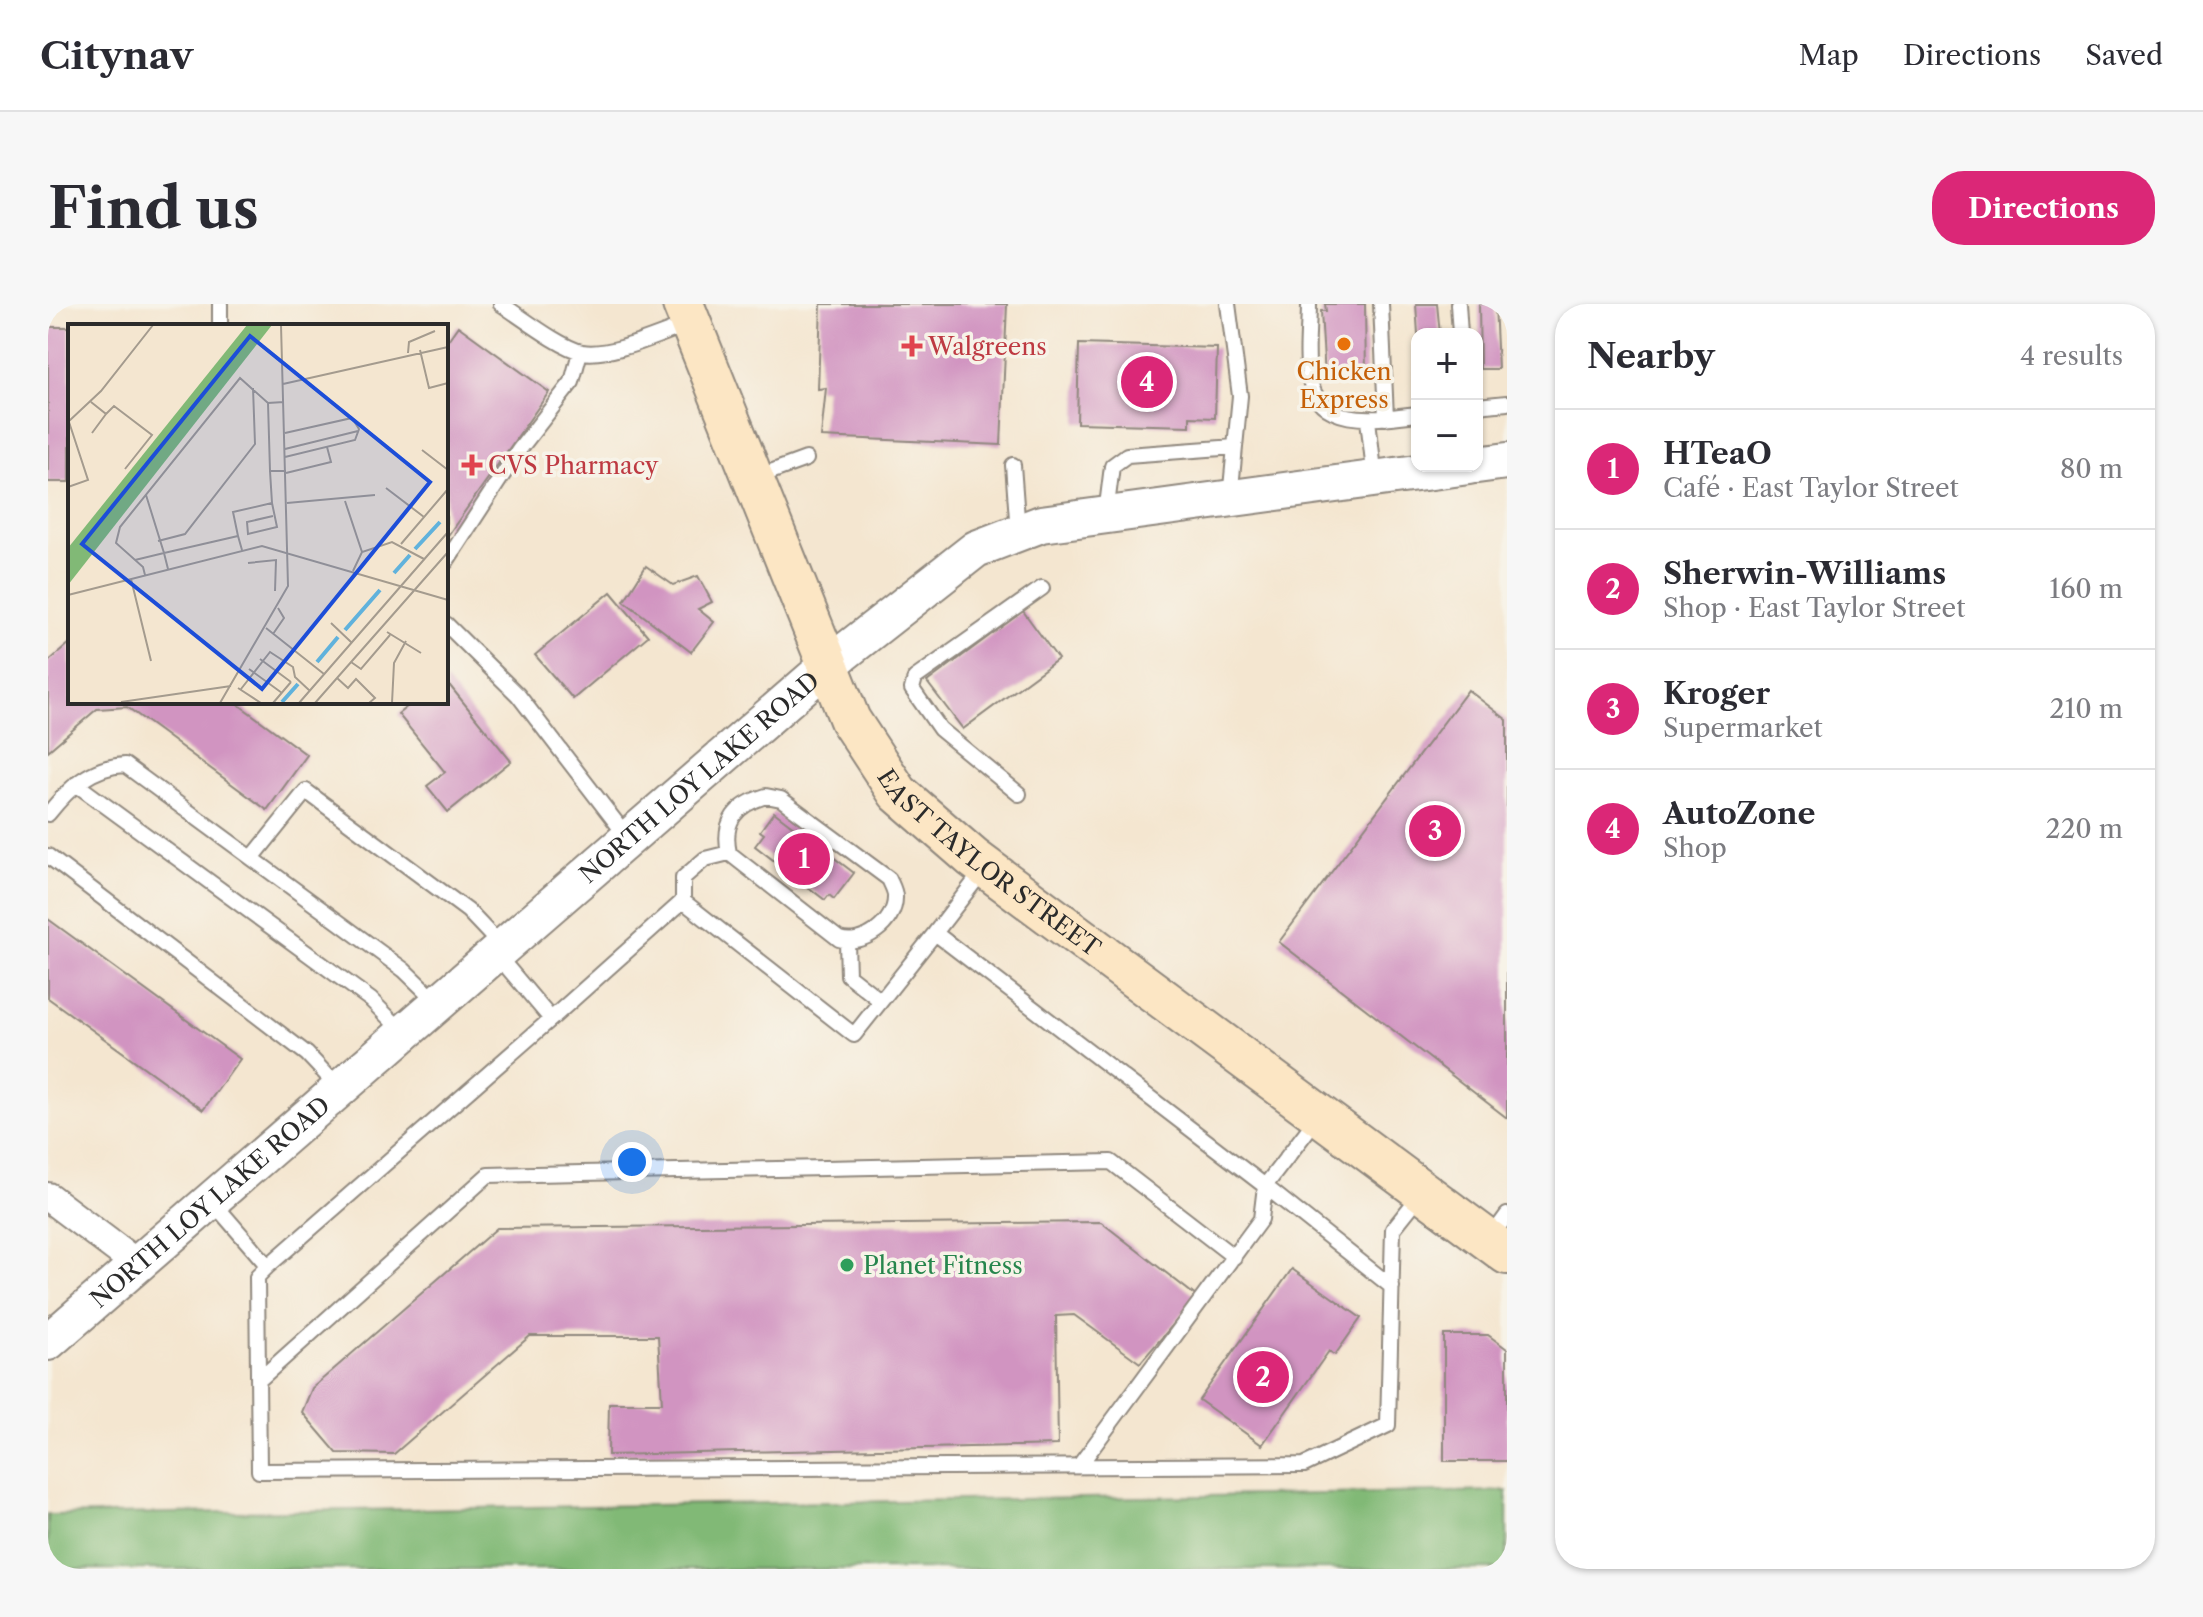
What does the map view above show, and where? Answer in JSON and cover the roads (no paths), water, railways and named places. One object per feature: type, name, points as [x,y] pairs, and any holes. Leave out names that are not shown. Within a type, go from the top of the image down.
[{"type":"main road","name":"EAST TAYLOR STREET","points":[[687,314],[850,720],[898,793],[986,867],[1423,1192],[1501,1237]]},
{"type":"street","points":[[1483,464],[1507,461]]},
{"type":"street","name":"NORTH LOY LAKE ROAD","points":[[48,1342],[827,666],[976,549],[1041,524],[1426,472]]},
{"type":"street","points":[[48,1197],[137,1264]]},
{"type":"lane","points":[[501,304],[580,352],[608,351],[687,314]]},
{"type":"lane","points":[[1228,304],[1240,396],[1230,498]]},
{"type":"lane","points":[[1309,304],[1310,382],[1319,400],[1336,414],[1368,420],[1411,415]]},
{"type":"lane","points":[[1381,304],[1386,418]]},
{"type":"lane","points":[[1458,304],[1460,328]]},
{"type":"lane","points":[[448,559],[519,450],[572,382],[580,352]]},
{"type":"lane","points":[[1483,405],[1507,403]]},
{"type":"lane","points":[[1368,420],[1375,479]]},
{"type":"lane","points":[[1106,515],[1112,466],[1127,455],[1235,447]]},
{"type":"lane","points":[[752,479],[806,459]]},
{"type":"lane","points":[[1013,465],[1018,533]]},
{"type":"lane","points":[[1019,794],[940,729],[912,689],[915,678],[1042,588]]},
{"type":"lane","points":[[448,626],[518,695],[628,838]]},
{"type":"lane","points":[[48,814],[69,788],[107,766],[125,765],[404,970],[438,1003]]},
{"type":"lane","points":[[76,784],[371,1000],[404,1033]]},
{"type":"lane","points":[[252,858],[306,791],[468,911],[551,1019]]},
{"type":"lane","points":[[766,796],[781,799],[889,879],[896,897],[881,927],[865,939],[847,942],[839,939],[729,853],[726,839],[728,825],[748,801],[766,796]]},
{"type":"lane","points":[[729,853],[705,859],[683,878],[683,901],[257,1277],[259,1471],[1304,1465],[1388,1425],[1393,1229],[1423,1192]]},
{"type":"lane","points":[[48,856],[307,1054],[340,1088]]},
{"type":"lane","points":[[683,901],[854,1035],[986,867]]},
{"type":"lane","points":[[935,933],[1392,1287]]},
{"type":"lane","points":[[847,942],[848,975],[881,1001]]},
{"type":"lane","points":[[1079,1466],[1261,1219],[1265,1186],[1319,1115]]},
{"type":"lane","points":[[259,1380],[488,1175],[1111,1162],[1234,1257]]},
{"type":"lane","points":[[211,1200],[268,1266]]},
{"type":"place","name":"Chicken Express","points":[[1344,344]]},
{"type":"place","name":"Walgreens","points":[[912,346]]},
{"type":"place","name":"AutoZone","points":[[1147,382]]},
{"type":"place","name":"CVS Pharmacy","points":[[472,465]]},
{"type":"place","name":"Kroger","points":[[1435,831]]},
{"type":"place","name":"HTeaO","points":[[804,859]]},
{"type":"place","name":"Planet Fitness","points":[[847,1265]]},
{"type":"place","name":"Sherwin-Williams","points":[[1263,1377]]}]
